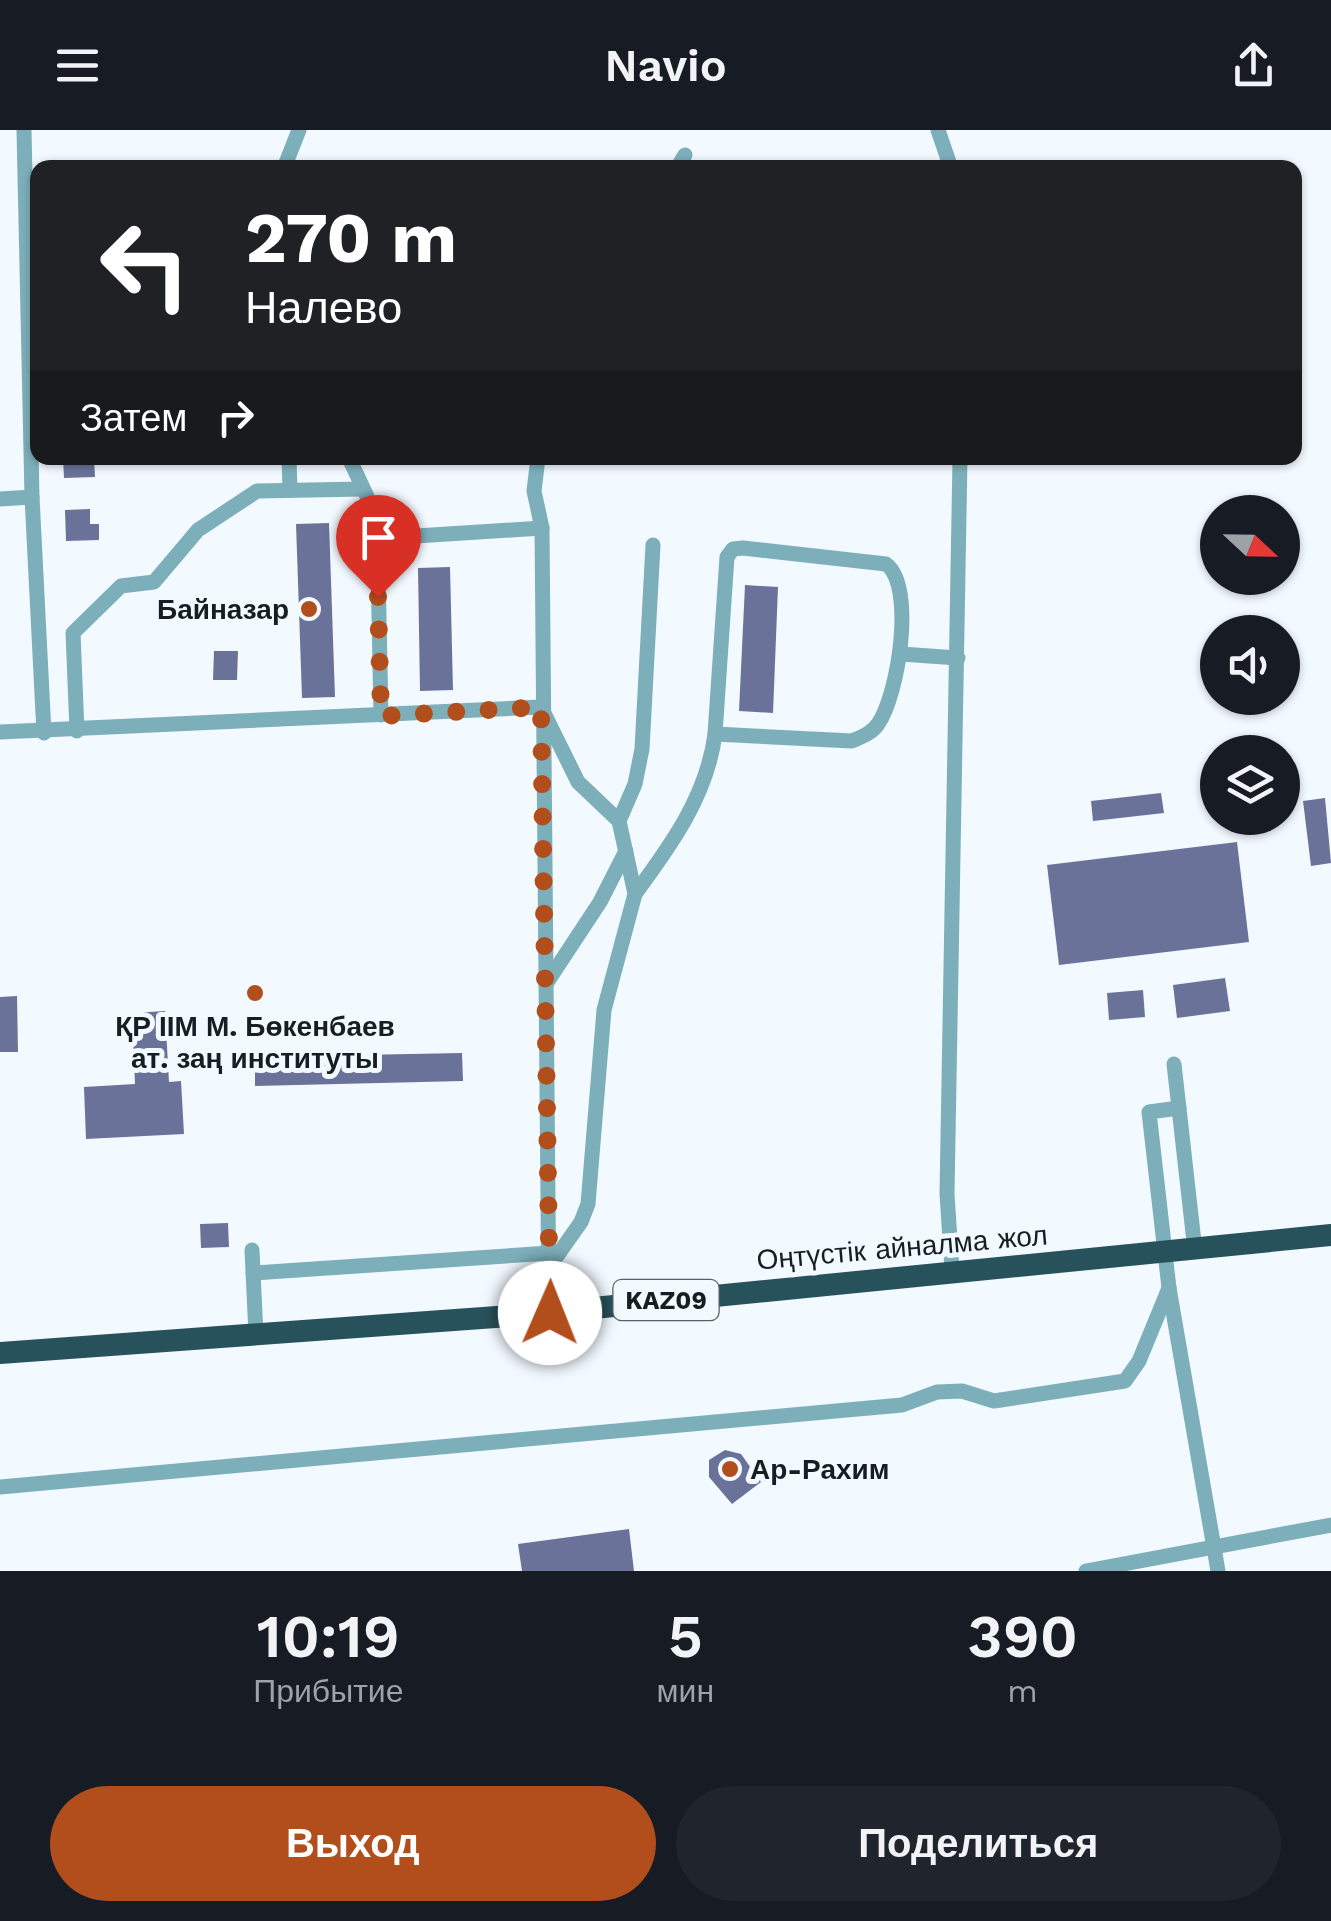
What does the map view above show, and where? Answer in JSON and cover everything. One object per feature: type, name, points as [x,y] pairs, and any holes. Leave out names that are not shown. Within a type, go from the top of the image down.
[{"type":"highway","name":"Оңтүстік айналма жол","points":[[0,1353],[550,1313],[952,1270],[1196,1252],[1331,1235]]},
{"type":"street","points":[[24,130],[30,208]]},
{"type":"street","points":[[287,160],[299,130]]},
{"type":"street","points":[[938,130],[949,160]]},
{"type":"street","points":[[33,465],[44,732]]},
{"type":"street","points":[[289,465],[290,490]]},
{"type":"street","points":[[352,465],[377,518],[381,716]]},
{"type":"street","points":[[537,465],[534,491],[542,528],[550,1313]]},
{"type":"street","points":[[952,1270],[948,1194],[960,465]]},
{"type":"street","points":[[77,731],[73,633],[122,586],[154,582],[198,530],[257,491],[363,488]]},
{"type":"street","points":[[0,498],[32,496]]},
{"type":"street","points":[[377,518],[416,536],[542,528]]},
{"type":"street","points":[[618,821],[635,784],[642,749],[653,546]]},
{"type":"street","points":[[252,1273],[550,1259],[581,1222],[588,1204],[604,1010],[635,894],[681,828],[711,765],[727,557],[732,550],[886,564],[896,571],[901,587],[901,654],[882,720],[871,733],[852,741],[715,734]]},
{"type":"street","points":[[901,654],[958,658]]},
{"type":"street","points":[[0,732],[541,707]]},
{"type":"street","points":[[541,707],[578,782],[618,821],[635,894]]},
{"type":"street","points":[[545,986],[600,902],[626,851]]},
{"type":"street","points":[[1174,1064],[1196,1252]]},
{"type":"street","points":[[1179,1108],[1149,1112],[1168,1288],[1218,1571]]},
{"type":"street","points":[[252,1250],[256,1335]]},
{"type":"street","points":[[0,1487],[902,1405],[937,1392],[962,1391],[994,1401],[1125,1381],[1139,1362],[1168,1288]]},
{"type":"street","points":[[1086,1571],[1331,1525]]},
{"type":"building","points":[[63,465],[94,465],[95,477],[64,478]]},
{"type":"building","points":[[90,509],[90,524],[99,524],[99,540],[66,541],[65,510]]},
{"type":"building","points":[[329,523],[335,697],[302,698],[296,524]]},
{"type":"building","points":[[450,567],[453,690],[420,691],[418,568]]},
{"type":"building","points":[[745,585],[778,587],[773,713],[739,711]]},
{"type":"building","points":[[214,651],[238,651],[237,680],[213,680]]},
{"type":"building","points":[[1161,793],[1164,813],[1093,821],[1091,801]]},
{"type":"building","points":[[1325,798],[1331,863],[1311,866],[1303,801]]},
{"type":"building","points":[[1237,842],[1249,942],[1059,965],[1047,865]]},
{"type":"building","points":[[1225,978],[1230,1011],[1177,1018],[1173,985]]},
{"type":"building","points":[[1143,990],[1145,1017],[1109,1020],[1107,993]]},
{"type":"building","points":[[17,996],[18,1052],[0,1052],[0,997]]},
{"type":"building","points":[[165,1011],[169,1082],[181,1081],[184,1134],[86,1139],[84,1087],[135,1084],[132,1013]]},
{"type":"building","points":[[462,1053],[463,1081],[255,1086],[255,1057]]},
{"type":"building","points":[[228,1223],[229,1247],[201,1248],[200,1224]]},
{"type":"building","name":"Ар-Рахим","points":[[725,1450],[741,1454],[761,1482],[732,1504],[709,1477],[709,1460]]},
{"type":"building","points":[[629,1529],[634,1571],[522,1571],[518,1544]]},
{"type":"place","name":"Байназар","points":[[309,609]]},
{"type":"place","name":"ҚР ІІМ М. Бөкенбаев ат. заң институты","points":[[255,993]]},
{"type":"place","name":"Ар-Рахим","points":[[730,1469]]},
{"type":"route","points":[[378,597],[381,716],[541,707],[550,1313]]}]
